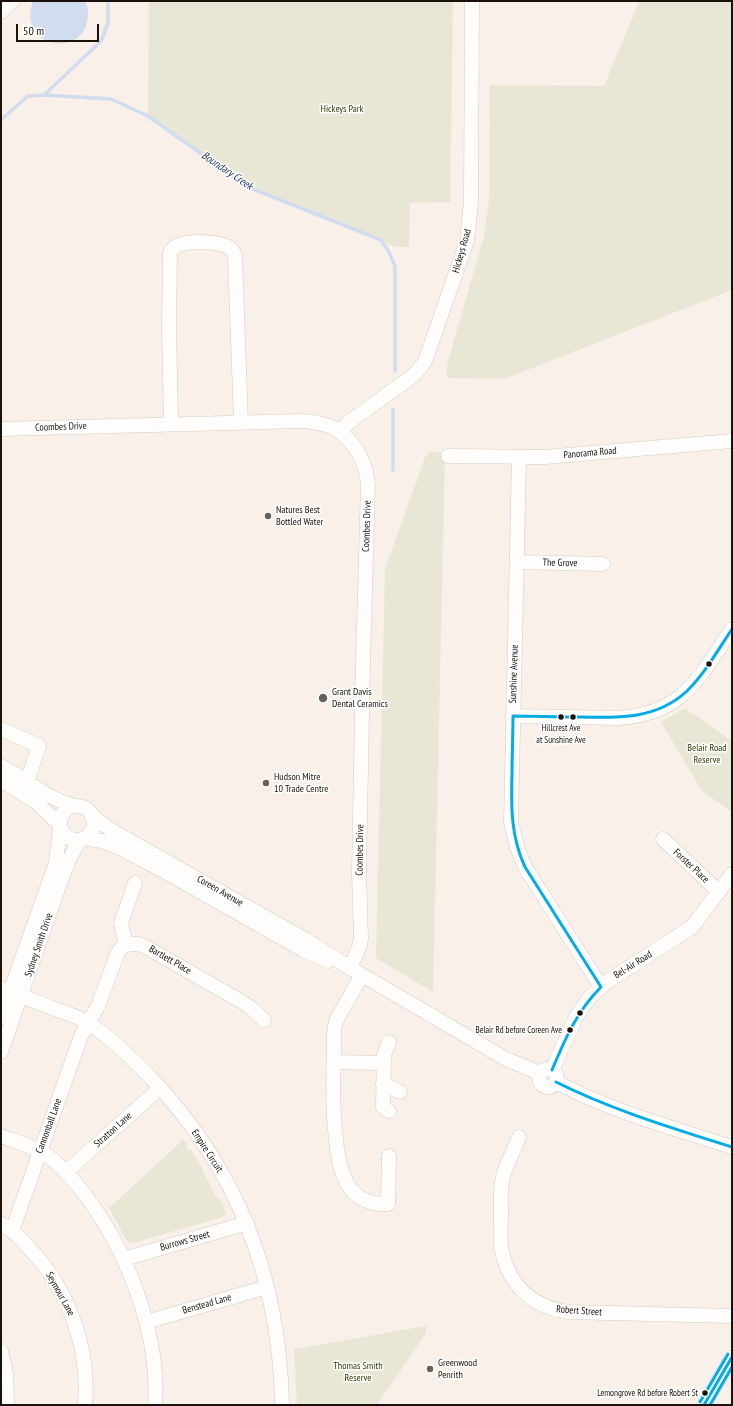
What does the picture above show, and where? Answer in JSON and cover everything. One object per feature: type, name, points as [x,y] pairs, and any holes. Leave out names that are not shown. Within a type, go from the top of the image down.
[{"type":"street","points":[[1,12],[12,1]]},
{"type":"street","name":"Hickeys Road","points":[[340,432],[349,422],[414,375],[421,367],[428,354],[464,250],[470,227],[472,202],[472,1]]},
{"type":"street","points":[[171,424],[169,327],[170,253],[173,248],[179,244],[196,242],[225,245],[231,249],[235,257],[241,423]]},
{"type":"street","name":"Coombes Drive","points":[[1,429],[302,421],[315,422],[340,432],[349,440],[361,457],[368,476],[368,486],[359,873],[361,938],[360,945],[350,968]]},
{"type":"street","name":"Panorama Road","points":[[448,456],[550,457],[732,441]]},
{"type":"street","name":"Sunshine Avenue","points":[[519,457],[511,822],[517,847],[525,867],[601,986]]},
{"type":"street","name":"The Grove","points":[[517,562],[603,564]]},
{"type":"street","points":[[513,716],[618,718],[635,717],[651,713],[674,702],[690,688],[732,629]]},
{"type":"street","points":[[1,728],[40,746],[27,782]]},
{"type":"street","points":[[1,766],[65,804],[85,808],[93,819],[93,828],[91,832],[82,839],[75,840],[66,836],[60,826],[36,802],[1,780]]},
{"type":"street","points":[[60,826],[61,816],[64,812],[67,809],[76,806]]},
{"type":"street","name":"Coreen Avenue","points":[[91,815],[111,830],[308,941],[350,968],[506,1060],[549,1075],[578,1093],[608,1106],[732,1148]]},
{"type":"street","name":"Sydney Smith Drive","points":[[1,1052],[11,993],[56,863],[60,826]]},
{"type":"street","name":"Coreen Avenue","points":[[82,839],[111,844],[162,870],[303,950],[328,961],[350,968]]},
{"type":"street","name":"Sydney Smith Drive","points":[[1,1017],[72,854],[82,839]]},
{"type":"street","name":"Forster Place","points":[[663,839],[719,892]]},
{"type":"street","name":"Bel-Air Road","points":[[549,1075],[576,1017],[586,1002],[601,986],[692,927],[732,874]]},
{"type":"street","points":[[88,1022],[98,1006],[118,952],[126,945],[122,932],[122,920],[134,883]]},
{"type":"street","name":"Bartlett Place","points":[[126,945],[135,944],[146,946],[252,1008],[264,1020]]},
{"type":"street","points":[[362,975],[335,1022],[334,1062],[336,1137],[344,1174],[350,1188],[355,1193],[372,1203],[388,1204],[389,1156]]},
{"type":"street","name":"Empire Circuit","points":[[11,993],[88,1022],[122,1050],[160,1088],[181,1113],[209,1152],[224,1177],[246,1223],[258,1253],[274,1314],[281,1364],[282,1405]]},
{"type":"street","name":"Cannonball Lane","points":[[6,1227],[40,1151],[81,1036],[88,1022]]},
{"type":"street","points":[[389,1042],[384,1055],[383,1107],[389,1111]]},
{"type":"street","points":[[334,1062],[384,1063]]},
{"type":"street","points":[[384,1084],[400,1092]]},
{"type":"street","name":"Stratton Lane","points":[[66,1172],[160,1088]]},
{"type":"street","points":[[1,1136],[40,1151],[55,1161],[66,1172],[98,1212],[124,1259],[139,1298],[146,1322],[153,1364],[154,1405]]},
{"type":"street","name":"Robert Street","points":[[519,1137],[503,1178],[500,1238],[504,1257],[513,1278],[524,1292],[532,1299],[547,1308],[568,1312],[732,1316]]},
{"type":"street","name":"Burrows Street","points":[[124,1259],[246,1223]]},
{"type":"street","name":"Seymour Lane","points":[[6,1227],[37,1256],[52,1277],[69,1307],[80,1338],[86,1383],[86,1405]]},
{"type":"street","name":"Benstead Lane","points":[[146,1322],[267,1287]]},
{"type":"street","points":[[1,1351],[6,1373],[7,1405]]},
{"type":"street","points":[[704,1405],[732,1357]]},
{"type":"green space","name":"Hickeys Park","points":[[149,1],[453,1],[450,202],[410,203],[409,247],[396,247],[248,187],[148,116]]},
{"type":"green space","points":[[639,1],[732,1],[732,290],[504,379],[447,378],[447,365],[484,236],[489,201],[490,85],[604,86]]},
{"type":"green space","points":[[430,452],[445,453],[433,992],[376,958],[385,569],[425,457]]},
{"type":"green space","name":"Belair Road Reserve","points":[[685,708],[732,741],[732,812],[702,791],[661,722]]},
{"type":"green space","points":[[183,1140],[188,1144],[186,1146],[189,1151],[191,1150],[203,1169],[203,1172],[216,1197],[224,1205],[225,1216],[130,1243],[127,1241],[109,1208]]},
{"type":"green space","name":"Thomas Smith Reserve","points":[[426,1326],[426,1333],[377,1405],[297,1405],[294,1349]]},
{"type":"water","points":[[33,1],[85,1],[88,16],[82,34],[73,41],[62,43],[51,42],[41,37],[34,28],[30,16]]},
{"type":"waterway","points":[[44,95],[101,41],[108,23],[108,1]]},
{"type":"waterway","name":"Boundary Creek","points":[[1,120],[28,96],[44,95],[111,99],[148,116],[248,187],[381,240],[389,252],[395,266],[395,371]]},
{"type":"waterway","name":"Boundary Creek","points":[[393,409],[393,470]]},
{"type":"transit line","points":[[552,1070],[572,1026],[585,1006],[601,987],[525,867],[520,856],[514,833],[512,810],[513,716],[621,717],[649,712],[662,707],[675,700],[694,684],[732,629]]},
{"type":"transit line","points":[[556,1082],[620,1110],[732,1147]]},
{"type":"transit line","points":[[700,1402],[728,1354]]},
{"type":"transit line","points":[[704,1405],[732,1357]]},
{"type":"transit line","points":[[710,1405],[732,1367]]},
{"type":"place","name":"Natures Best Bottled Water","points":[[268,516]]},
{"type":"place","name":"Grant Davis Dental Ceramics","points":[[323,698]]},
{"type":"place","name":"Hillcrest Ave at Sunshine Ave","points":[[561,717]]},
{"type":"place","name":"Hudson Mitre 10 Trade Centre","points":[[266,783]]},
{"type":"place","name":"Belair Rd before Coreen Ave","points":[[570,1030]]},
{"type":"place","name":"Greenwood Penrith","points":[[430,1369]]},
{"type":"place","name":"Lemongrove Rd before Robert St","points":[[705,1393]]}]
